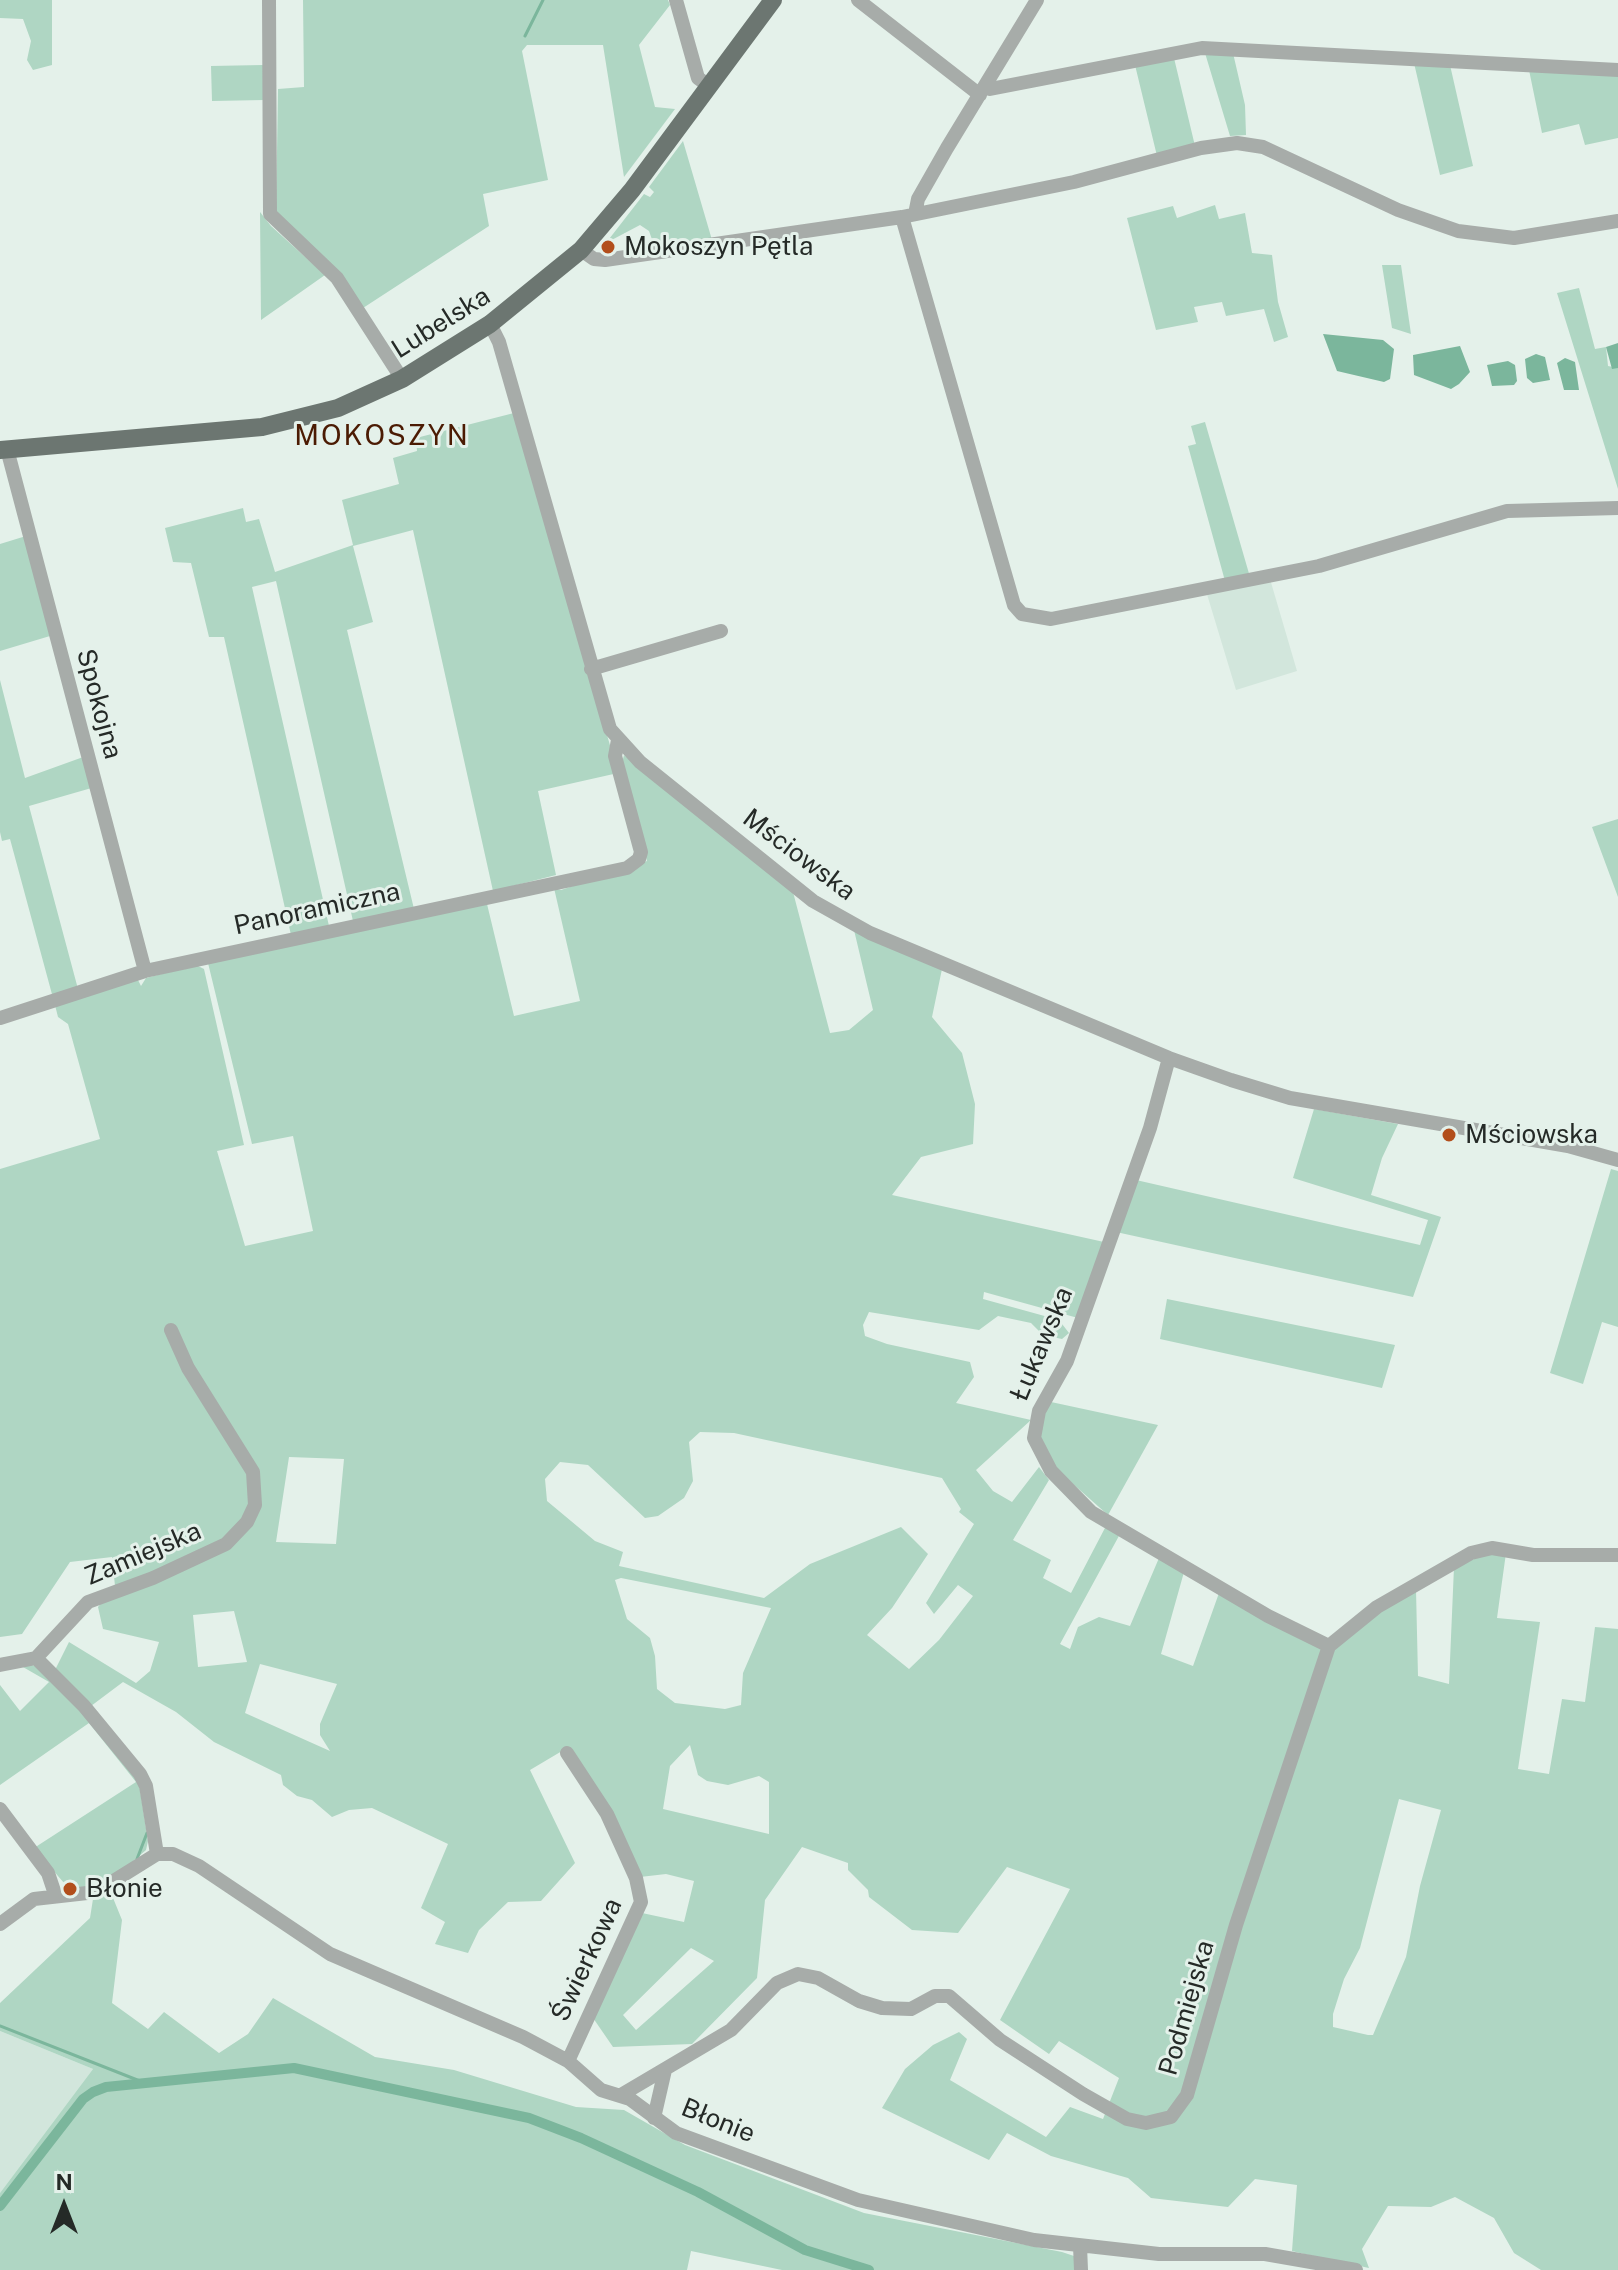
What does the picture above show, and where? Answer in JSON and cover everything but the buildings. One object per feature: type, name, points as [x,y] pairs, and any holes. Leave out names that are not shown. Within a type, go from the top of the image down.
[{"type":"main road","name":"Lubelska","points":[[4,449],[262,427],[338,408],[402,379],[490,324],[581,250],[613,214],[773,0]]},
{"type":"street","points":[[269,0],[270,214],[337,278],[402,379]]},
{"type":"street","points":[[676,0],[698,78],[709,86]]},
{"type":"street","points":[[858,0],[982,90],[1213,48],[1618,70]]},
{"type":"street","points":[[1037,0],[909,216],[1014,605],[1022,614],[1051,619],[1319,566],[1518,509],[1618,508]]},
{"type":"street","points":[[581,250],[594,259],[605,260],[909,216],[1237,143],[1263,147],[1398,210],[1458,231],[1514,238],[1618,221]]},
{"type":"street","name":"Mściowska","points":[[490,324],[499,342],[605,719],[618,740],[813,901],[842,919],[1169,1058],[1290,1098],[1568,1146],[1618,1160]]},
{"type":"street","name":"Spokojna","points":[[4,449],[145,971]]},
{"type":"street","points":[[591,669],[721,631]]},
{"type":"street","name":"Panoramiczna","points":[[0,1018],[145,971],[627,868],[639,859],[641,852],[615,756],[618,740]]},
{"type":"street","name":"Łukawska","points":[[1169,1058],[1129,1186],[1067,1361],[1034,1425],[1034,1438],[1051,1471],[1091,1512],[1268,1616],[1329,1646]]},
{"type":"street","name":"Zamiejska","points":[[36,1658],[88,1602],[153,1578],[226,1544],[247,1522],[255,1505],[253,1472],[188,1368],[171,1330]]},
{"type":"street","points":[[1329,1646],[1389,1599],[1471,1553],[1492,1548],[1533,1555],[1618,1555]]},
{"type":"street","name":"Podmiejska","points":[[621,2095],[731,2030],[777,1983],[798,1974],[818,1978],[859,2001],[882,2008],[911,2009],[935,1996],[949,1996],[1000,2040],[1094,2100],[1135,2122],[1171,2117],[1187,2095],[1236,1925],[1329,1646]]},
{"type":"street","points":[[0,1665],[36,1658],[84,1706],[140,1774],[146,1786],[157,1854],[103,1890],[87,1894],[55,1894],[25,1904],[0,1924]]},
{"type":"street","name":"Świerkowa","points":[[567,1753],[607,1814],[636,1878],[641,1902],[568,2061]]},
{"type":"street","points":[[0,1809],[48,1873],[55,1894]]},
{"type":"street","name":"Błonie","points":[[157,1854],[173,1854],[188,1860],[330,1954],[523,2037],[568,2061],[601,2090],[621,2095],[676,2133],[858,2200],[916,2215],[1080,2246],[1159,2254],[1265,2254],[1356,2270]]},
{"type":"street","points":[[654,2118],[665,2070]]},
{"type":"street","points":[[1080,2246],[1081,2270]]},
{"type":"shaded area","points":[[0,0],[52,0],[52,65],[33,70],[27,60],[31,41],[23,19],[0,18]]},
{"type":"shaded area","points":[[303,0],[668,0],[670,5],[639,45],[655,107],[675,109],[624,177],[603,45],[527,45],[522,51],[548,180],[483,194],[489,226],[363,308],[276,215],[278,89],[304,87]]},
{"type":"shaded area","points":[[1205,53],[1233,53],[1245,105],[1246,135],[1230,136]]},
{"type":"shaded area","points":[[1174,58],[1195,146],[1157,156],[1135,65]]},
{"type":"shaded area","points":[[1414,63],[1450,65],[1473,166],[1440,175]]},
{"type":"shaded area","points":[[263,65],[264,100],[212,101],[211,66]]},
{"type":"shaded area","points":[[1529,70],[1618,74],[1618,138],[1585,145],[1579,124],[1542,133]]},
{"type":"shaded area","points":[[683,141],[712,240],[655,248],[649,231],[640,225],[606,243],[644,194],[650,197],[654,192],[649,187]]},
{"type":"shaded area","points":[[1215,205],[1219,219],[1245,213],[1252,253],[1272,255],[1278,302],[1288,337],[1274,342],[1264,309],[1226,316],[1222,302],[1194,307],[1198,322],[1156,330],[1127,218],[1173,206],[1177,218]]},
{"type":"shaded area","points":[[260,212],[325,275],[261,320]]},
{"type":"shaded area","points":[[1382,265],[1401,265],[1411,334],[1392,328]]},
{"type":"shaded area","points":[[1579,288],[1595,349],[1606,347],[1608,366],[1618,368],[1618,489],[1557,293]]},
{"type":"shaded area","points":[[1323,334],[1383,340],[1394,349],[1390,379],[1384,382],[1337,371]]},
{"type":"shaded area","points":[[1618,343],[1618,368],[1612,369],[1606,347]]},
{"type":"shaded area","points":[[1460,346],[1470,372],[1459,384],[1451,389],[1414,375],[1413,355]]},
{"type":"shaded area","points":[[1536,354],[1545,357],[1550,380],[1533,383],[1527,378],[1525,359]]},
{"type":"shaded area","points":[[1565,358],[1575,362],[1579,390],[1564,390],[1557,363]]},
{"type":"shaded area","points":[[1508,361],[1515,365],[1517,381],[1514,385],[1492,386],[1487,365]]},
{"type":"shaded area","points":[[514,413],[618,773],[538,791],[556,875],[493,891],[413,530],[353,546],[373,622],[347,630],[414,909],[353,921],[276,581],[252,587],[329,926],[291,935],[224,637],[209,637],[191,563],[173,562],[165,528],[243,508],[246,522],[259,519],[275,572],[353,545],[342,500],[399,484],[393,458],[417,451],[416,438]]},
{"type":"shaded area","points":[[1205,422],[1250,577],[1225,581],[1188,446],[1196,444],[1191,426]]},
{"type":"shaded area","points":[[26,536],[50,636],[0,651],[0,544]]},
{"type":"shaded area","points":[[1270,579],[1297,671],[1236,690],[1206,591]]},
{"type":"shaded area","points":[[0,680],[25,778],[86,756],[95,787],[29,806],[78,989],[53,998],[10,839],[2,841],[0,832]]},
{"type":"shaded area","points":[[624,755],[793,892],[830,1033],[849,1030],[873,1010],[854,930],[942,969],[932,1017],[962,1053],[975,1104],[973,1144],[921,1157],[892,1195],[1104,1242],[1078,1318],[984,1292],[983,1299],[1059,1320],[1069,1333],[1062,1339],[1043,1335],[1031,1323],[998,1316],[979,1330],[869,1312],[863,1325],[865,1336],[887,1344],[970,1362],[974,1377],[956,1403],[1031,1420],[976,1470],[993,1491],[1012,1502],[1039,1467],[1049,1480],[1013,1540],[1051,1560],[1043,1578],[1071,1593],[1106,1526],[1120,1534],[1060,1644],[1070,1649],[1078,1627],[1099,1617],[1130,1626],[1159,1558],[1184,1572],[1161,1654],[1193,1666],[1219,1593],[1318,1647],[1398,1596],[1416,1590],[1418,1676],[1449,1684],[1454,1567],[1484,1555],[1506,1553],[1497,1618],[1540,1622],[1518,1769],[1549,1774],[1562,1699],[1585,1702],[1595,1627],[1618,1629],[1618,2270],[1541,2270],[1514,2253],[1494,2218],[1455,2197],[1431,2207],[1388,2206],[1362,2249],[1369,2268],[1304,2254],[1292,2251],[1297,2185],[1255,2179],[1228,2207],[1151,2198],[1128,2178],[1051,2156],[1007,2133],[989,2160],[882,2108],[905,2069],[933,2045],[959,2032],[967,2039],[950,2080],[1046,2137],[1070,2107],[1103,2119],[1119,2078],[1059,2041],[1049,2054],[1000,2020],[1070,1889],[1007,1867],[958,1933],[912,1930],[869,1897],[868,1890],[848,1870],[848,1863],[802,1847],[765,1900],[757,1978],[692,2044],[613,2047],[591,2015],[642,1913],[684,1922],[694,1881],[666,1874],[640,1877],[562,1751],[530,1770],[575,1863],[541,1901],[508,1902],[479,1930],[468,1953],[435,1944],[445,1922],[421,1908],[448,1844],[372,1808],[349,1810],[332,1817],[312,1800],[297,1796],[283,1785],[281,1775],[214,1742],[176,1712],[123,1682],[91,1706],[54,1672],[69,1642],[136,1683],[150,1671],[159,1642],[103,1629],[98,1607],[115,1586],[112,1557],[70,1562],[22,1634],[0,1637],[0,1169],[100,1139],[68,1024],[58,1017],[55,1005],[138,980],[141,986],[146,978],[196,965],[204,969],[244,1145],[217,1151],[245,1246],[313,1231],[293,1136],[252,1144],[208,963],[487,904],[514,1016],[580,1001],[554,888],[561,890],[647,861],[621,767]],"holes":[[[700,1432],[734,1433],[942,1478],[961,1509],[959,1512],[974,1524],[926,1603],[934,1614],[958,1585],[973,1596],[939,1640],[909,1669],[867,1635],[892,1608],[928,1554],[901,1527],[810,1564],[764,1598],[619,1566],[623,1552],[595,1541],[547,1501],[545,1479],[560,1462],[588,1465],[645,1518],[658,1516],[684,1498],[693,1481],[689,1442]],[[289,1457],[344,1459],[336,1544],[276,1542]],[[621,1578],[771,1608],[743,1673],[741,1705],[725,1709],[675,1703],[657,1689],[655,1656],[650,1638],[627,1619],[615,1580]],[[234,1611],[247,1662],[198,1667],[193,1615]],[[260,1664],[337,1684],[320,1724],[320,1735],[330,1751],[245,1713]],[[690,1745],[698,1775],[707,1781],[728,1785],[759,1776],[769,1782],[769,1834],[663,1809],[670,1766]],[[1399,1799],[1441,1810],[1420,1886],[1406,1957],[1373,2035],[1333,2027],[1333,2014],[1344,1979],[1360,1948]],[[691,1948],[714,1961],[636,2030],[623,2015]]]},
{"type":"shaded area","points":[[1618,819],[1618,897],[1592,827]]},
{"type":"shaded area","points":[[1314,1109],[1398,1124],[1382,1158],[1371,1195],[1441,1217],[1413,1297],[1116,1232],[1136,1180],[1420,1245],[1428,1220],[1293,1178]]},
{"type":"shaded area","points":[[1611,1169],[1618,1171],[1618,1327],[1602,1322],[1583,1384],[1550,1373]]},
{"type":"shaded area","points":[[1167,1299],[1395,1345],[1382,1388],[1160,1339]]},
{"type":"shaded area","points":[[1051,1402],[1158,1425],[1108,1515],[1055,1468],[1040,1442],[1042,1418]]},
{"type":"shaded area","points":[[16,1663],[38,1666],[76,1701],[138,1777],[148,1841],[146,1850],[109,1882],[70,1890],[34,1848],[136,1782],[89,1723],[0,1785],[0,1685],[20,1711],[49,1682]]},
{"type":"shaded area","points":[[111,1893],[122,1920],[112,2003],[148,2029],[164,2012],[219,2053],[248,2034],[273,1998],[375,2057],[454,2070],[576,2107],[624,2110],[685,2145],[864,2213],[1062,2252],[1077,2257],[1079,2270],[782,2270],[691,2251],[687,2270],[0,2270],[0,2193],[93,2069],[0,2031],[0,2003],[90,1918],[93,1899]]},
{"type":"shaded area","points":[[0,2031],[93,2069],[0,2193]]},
{"type":"waterway","points":[[525,36],[543,0]]},
{"type":"waterway","points":[[137,1859],[147,1833]]},
{"type":"waterway","points":[[0,2026],[145,2083]]},
{"type":"waterway","points":[[0,2206],[83,2099],[93,2092],[106,2087],[294,2068],[529,2118],[581,2138],[698,2192],[805,2250],[869,2270]]},
{"type":"place","name":"Mokoszyn Pętla","points":[[608,247]]},
{"type":"place","name":"Mściowska","points":[[1449,1135]]},
{"type":"place","name":"Błonie","points":[[70,1889]]},
{"type":"district","name":"MOKOSZYN","points":[[382,436]]}]
